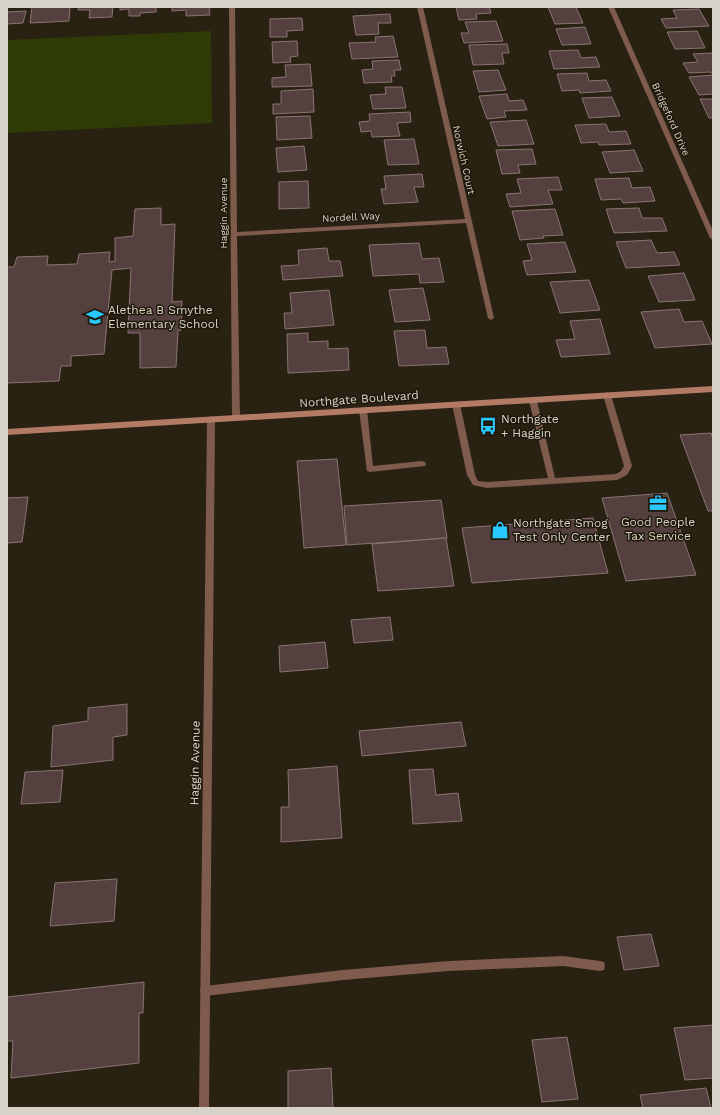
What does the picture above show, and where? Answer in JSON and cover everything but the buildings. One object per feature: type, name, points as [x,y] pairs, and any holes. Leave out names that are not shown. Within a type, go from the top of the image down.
[{"type":"main road","name":"Northgate Boulevard","points":[[7,432],[713,389]]},
{"type":"street","name":"Haggin Avenue","points":[[232,7],[236,418]]},
{"type":"street","name":"Norwich Court","points":[[420,7],[491,318]]},
{"type":"street","name":"Bridgeford Drive","points":[[612,7],[713,238]]},
{"type":"street","name":"Nordell Way","points":[[234,234],[469,220]]},
{"type":"street","points":[[456,404],[472,475],[476,483],[488,485],[617,477],[624,473],[628,466],[607,395]]},
{"type":"street","points":[[533,401],[552,481]]},
{"type":"street","points":[[363,410],[370,468],[422,464]]},
{"type":"street","name":"Haggin Avenue","points":[[204,1108],[211,419]]},
{"type":"street","points":[[205,991],[343,975],[449,966],[563,961],[600,966]]},
{"type":"green space","points":[[211,31],[212,123],[7,133],[7,40]]},
{"type":"place","name":"Alethea B Smythe Elementary School","points":[[95,317]]},
{"type":"place","name":"Northgate + Haggin","points":[[488,426]]},
{"type":"place","name":"Good People Tax Service","points":[[658,503]]},
{"type":"place","name":"Northgate Smog Test Only Center","points":[[500,530]]}]
